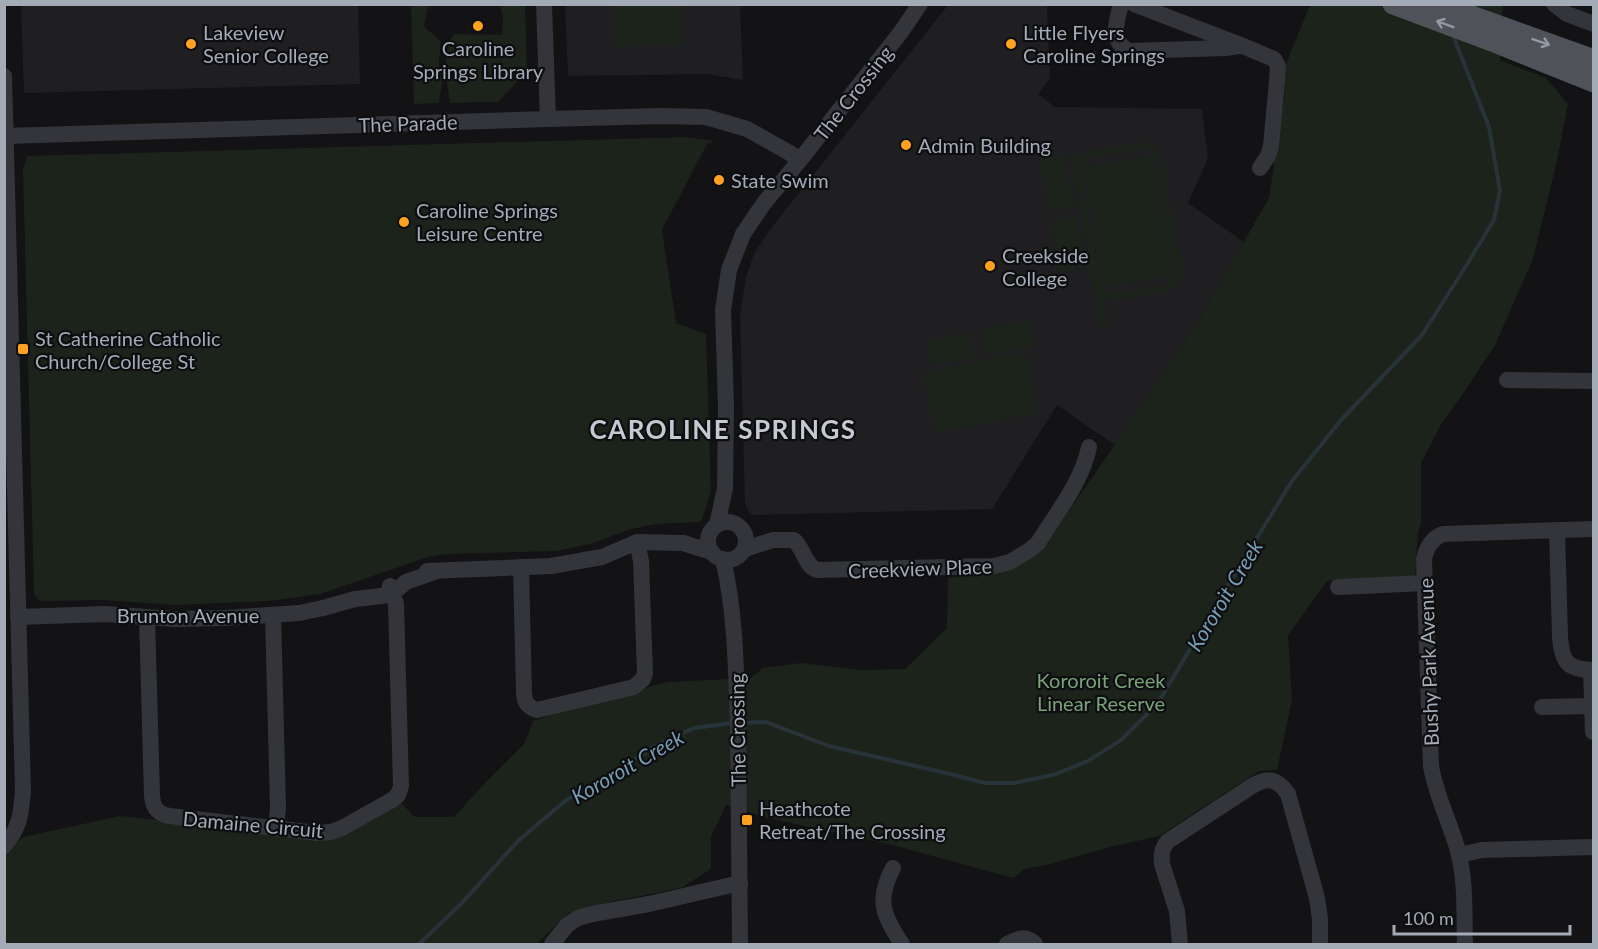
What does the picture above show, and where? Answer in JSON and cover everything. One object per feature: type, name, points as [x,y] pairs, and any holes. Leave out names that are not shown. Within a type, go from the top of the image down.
[{"type":"main road","points":[[1393,4],[1593,60]]},
{"type":"main road","points":[[1438,4],[1593,82]]},
{"type":"street","points":[[544,4],[548,118]]},
{"type":"street","name":"The Crossing","points":[[740,945],[735,645],[725,488],[726,406],[723,310],[729,270],[743,234],[764,203],[901,32],[920,4]]},
{"type":"street","points":[[1121,4],[1116,22],[1117,40],[1121,48],[1129,51],[1243,46]]},
{"type":"street","points":[[1134,4],[1274,59],[1278,66],[1271,146],[1260,168]]},
{"type":"street","points":[[1554,4],[1567,14],[1593,24]]},
{"type":"street","points":[[4,76],[11,545],[18,617],[23,791],[19,824],[4,846]]},
{"type":"street","name":"The Parade","points":[[6,136],[548,118],[706,117],[747,129],[800,160]]},
{"type":"street","points":[[1507,380],[1593,381]]},
{"type":"street","name":"Creekview Place","points":[[728,542],[756,535],[774,540],[797,542],[813,570],[1002,565],[1038,543],[1080,476],[1089,447]]},
{"type":"street","name":"Bushy Park Avenue","points":[[1465,945],[1463,884],[1459,855],[1453,832],[1438,797],[1431,766],[1426,551],[1437,537],[1450,534],[1593,529]]},
{"type":"street","points":[[1557,530],[1562,653],[1572,666],[1592,670],[1593,732]]},
{"type":"street","points":[[521,567],[524,694],[528,705],[537,710],[634,687],[643,679],[645,673],[641,574],[637,542]]},
{"type":"street","name":"Brunton Avenue","points":[[18,617],[105,614],[174,619],[273,615],[382,596],[406,582],[437,571],[551,566],[602,557],[637,542],[728,542]]},
{"type":"street","points":[[1338,587],[1426,583]]},
{"type":"street","name":"Damaine Circuit","points":[[147,617],[154,806],[162,815],[317,833],[332,832],[398,795],[401,786],[396,604],[391,589]]},
{"type":"street","points":[[273,615],[278,808],[276,828]]},
{"type":"street","points":[[1542,707],[1593,706]]},
{"type":"street","points":[[1180,945],[1177,911],[1162,864],[1164,846],[1168,841],[1252,786],[1267,780],[1280,784],[1288,794],[1317,898],[1320,945]]},
{"type":"street","points":[[1459,855],[1482,850],[1593,847]]},
{"type":"street","points":[[893,868],[883,893],[884,907],[902,945]]},
{"type":"street","points":[[552,945],[567,925],[578,918],[740,883]]},
{"type":"street","points":[[1007,945],[1019,938],[1026,938],[1035,945]]},
{"type":"shaded area","name":"Lakeview Senior College","points":[[21,5],[358,5],[360,84],[24,93]]},
{"type":"shaded area","points":[[565,5],[740,5],[743,80],[706,74],[568,76]]},
{"type":"shaded area","name":"Creekside College","points":[[948,5],[1047,5],[1050,78],[1038,94],[1055,107],[1202,109],[1208,158],[1188,203],[1244,242],[1196,325],[1115,445],[1057,405],[992,509],[753,515],[745,503],[740,314],[746,277],[754,254],[769,231]]},
{"type":"green space","points":[[411,5],[428,5],[424,27],[441,41],[439,63],[442,82],[439,103],[414,104]]},
{"type":"green space","points":[[500,5],[525,5],[527,72],[498,102],[450,103],[446,59],[454,34],[502,35],[503,18]]},
{"type":"green space","points":[[612,5],[682,5],[683,45],[613,47]]},
{"type":"green space","name":"Kororoit Creek Linear Reserve","points":[[1310,5],[1503,5],[1500,60],[1546,78],[1568,104],[1533,259],[1495,345],[1440,426],[1421,463],[1421,524],[1418,532],[1415,577],[1327,581],[1288,635],[1292,700],[1277,770],[1259,771],[1159,836],[1025,869],[1013,878],[888,844],[764,817],[726,805],[711,837],[711,869],[681,888],[610,902],[567,914],[537,944],[5,944],[4,854],[23,837],[120,816],[325,837],[398,800],[415,817],[454,817],[524,744],[533,721],[574,707],[668,682],[751,678],[763,668],[801,663],[861,670],[905,669],[947,628],[948,578],[1007,569],[1045,545],[1196,325],[1269,198],[1284,98],[1286,64]]},
{"type":"green space","points":[[686,137],[715,141],[707,144],[662,230],[676,323],[706,334],[711,492],[699,522],[656,524],[631,529],[590,544],[556,551],[447,554],[428,557],[320,594],[269,601],[175,605],[103,600],[38,600],[34,594],[23,170],[27,156]]},
{"type":"green space","points":[[1140,142],[1151,145],[1158,151],[1162,158],[1181,268],[1177,284],[1166,292],[1116,300],[1103,297],[1108,327],[1101,328],[1071,154],[1078,153],[1079,158],[1089,151]],"holes":[[[1140,149],[1149,151],[1156,159],[1174,273],[1172,279],[1164,286],[1110,293],[1100,282],[1081,169],[1091,157]]]},
{"type":"green space","points":[[1065,155],[1074,207],[1048,212],[1039,159]]},
{"type":"green space","points":[[1152,155],[1173,276],[1104,288],[1083,167]]},
{"type":"green space","points":[[1076,216],[1085,268],[1059,273],[1050,220]]},
{"type":"green space","points":[[1028,320],[1033,347],[984,356],[979,330]]},
{"type":"green space","points":[[970,332],[975,358],[932,366],[927,340]]},
{"type":"green space","points":[[1026,352],[1038,413],[934,433],[923,372]]},
{"type":"waterway","name":"Kororoit Creek","points":[[743,723],[766,722],[829,746],[985,783],[1014,783],[1053,775],[1088,761],[1121,740],[1158,703],[1292,481],[1342,419],[1422,335],[1494,220],[1500,191],[1489,127],[1452,33]]},
{"type":"waterway","name":"Kororoit Creek","points":[[419,944],[461,904],[518,841],[565,801],[657,745],[694,728],[733,723]]},
{"type":"place","name":"Caroline Springs Library","points":[[478,26]]},
{"type":"place","name":"Lakeview Senior College","points":[[191,44]]},
{"type":"place","name":"Little Flyers Caroline Springs","points":[[1011,44]]},
{"type":"place","name":"Admin Building","points":[[906,145]]},
{"type":"place","name":"State Swim","points":[[719,180]]},
{"type":"place","name":"Caroline Springs Leisure Centre","points":[[404,222]]},
{"type":"place","name":"Creekside College","points":[[990,266]]},
{"type":"place","name":"St Catherine Catholic Church/College St","points":[[23,349]]},
{"type":"place","name":"Heathcote Retreat/The Crossing","points":[[747,820]]},
{"type":"district","name":"CAROLINE SPRINGS","points":[[723,429]]}]
